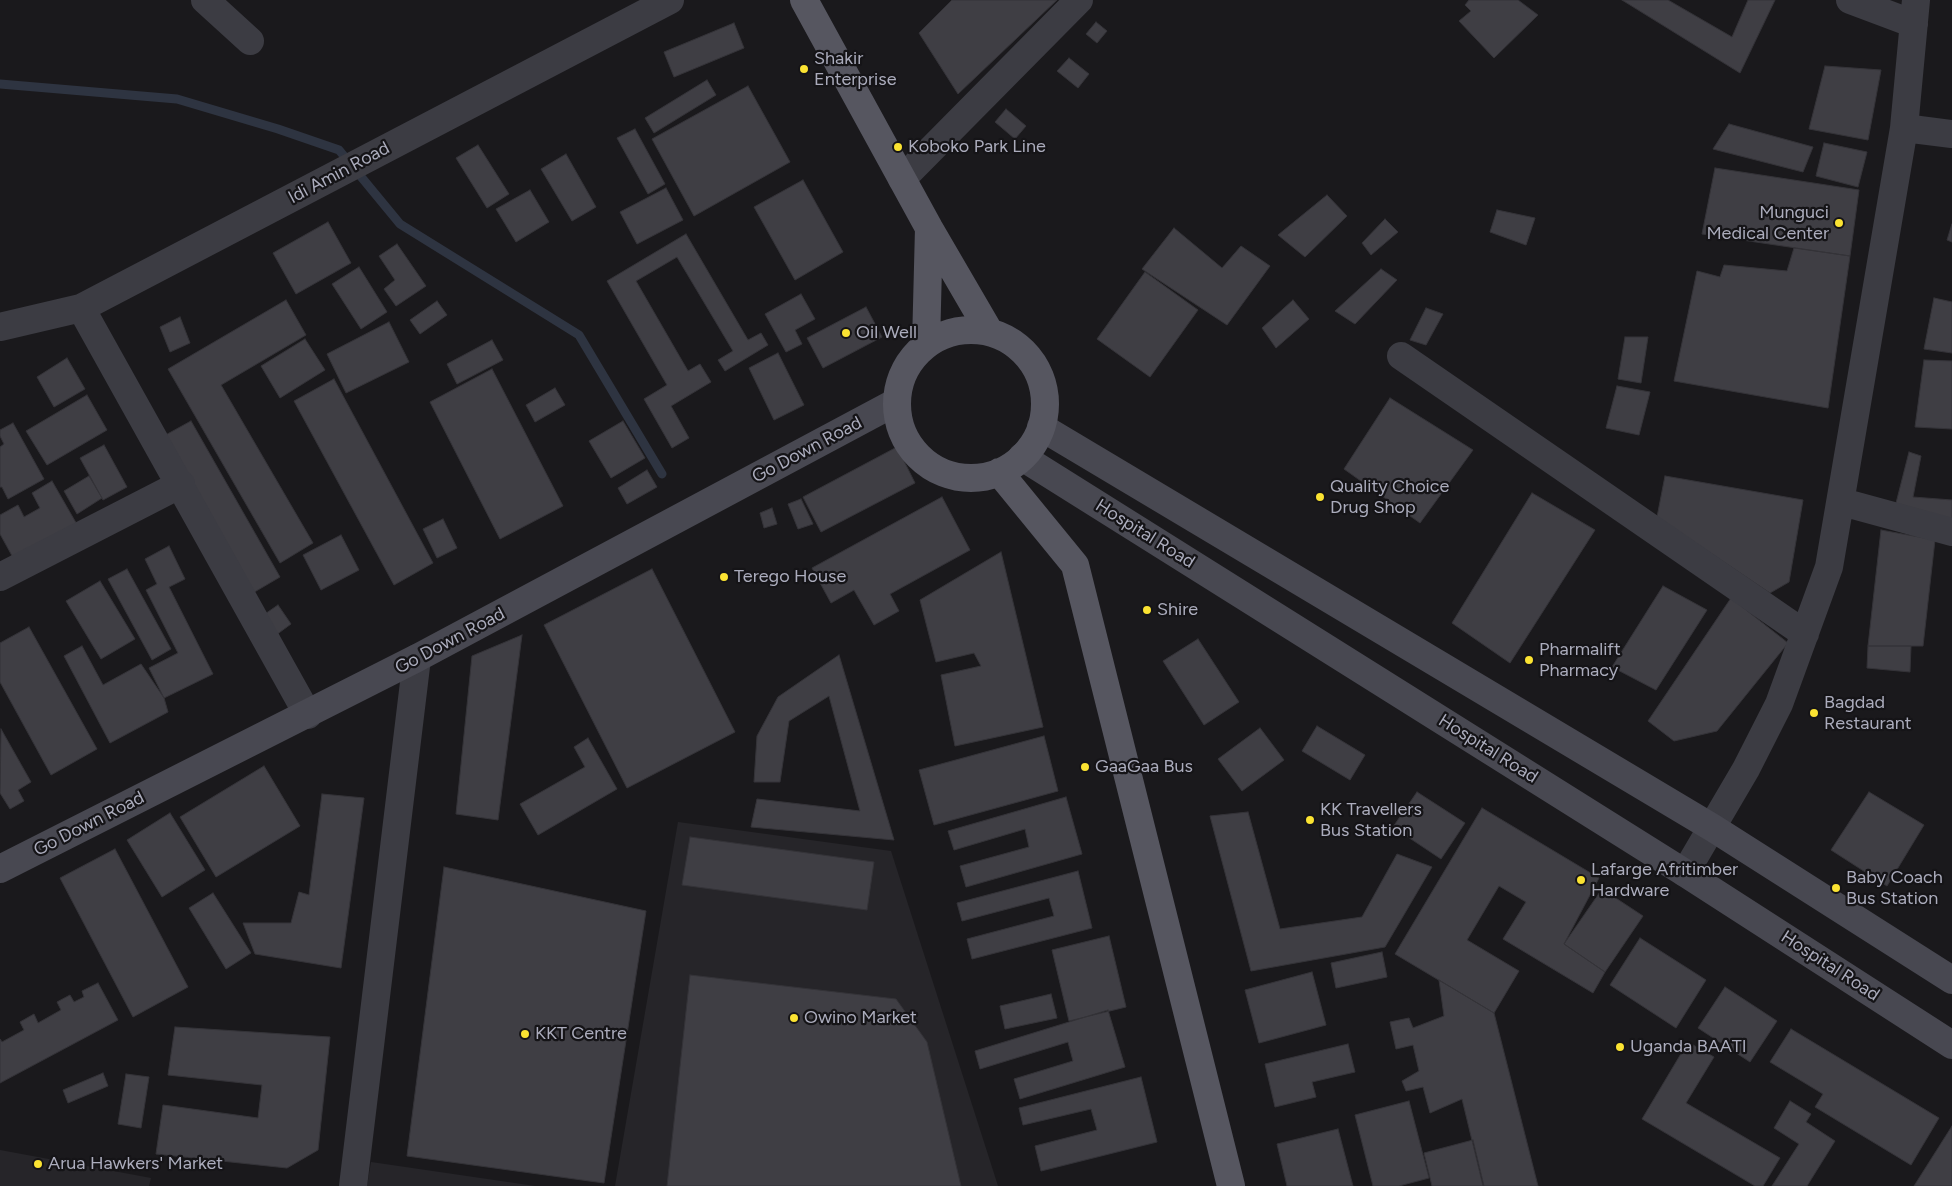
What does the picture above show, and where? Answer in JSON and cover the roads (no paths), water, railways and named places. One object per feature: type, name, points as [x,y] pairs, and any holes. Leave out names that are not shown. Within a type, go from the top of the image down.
[{"type":"main road","points":[[804,0],[929,228],[989,331]]},
{"type":"main road","points":[[926,344],[929,228]]},
{"type":"main road","points":[[956,330],[989,331],[1016,344],[1036,368],[1044,397],[1041,427],[1033,443],[1022,457],[999,472],[971,478],[941,473],[917,456],[901,432],[896,402],[904,370],[926,344],[956,330]]},
{"type":"main road","name":"Go Down Road","points":[[0,869],[308,715],[896,402]]},
{"type":"main road","points":[[1041,427],[1713,828],[1952,980]]},
{"type":"main road","name":"Hospital Road","points":[[1022,457],[1685,873],[1952,1045]]},
{"type":"main road","points":[[999,472],[1076,564],[1231,1186]]},
{"type":"street","points":[[204,0],[250,41]]},
{"type":"street","name":"Idi Amin Road","points":[[0,327],[81,308],[670,0]]},
{"type":"street","points":[[902,179],[1079,0]]},
{"type":"street","points":[[1685,873],[1746,769],[1779,704],[1829,567],[1842,502],[1904,128],[1915,12],[1850,0]]},
{"type":"street","points":[[1904,128],[1952,134]]},
{"type":"street","points":[[81,308],[181,484],[308,715]]},
{"type":"street","points":[[1401,356],[1806,634]]},
{"type":"street","points":[[0,577],[181,484]]},
{"type":"street","points":[[1842,502],[1952,532]]},
{"type":"street","points":[[353,1186],[417,658]]},
{"type":"waterway","points":[[0,84],[177,99],[278,129],[339,150],[400,224],[579,335],[662,474]]},
{"type":"place","name":"Shakir Enterprise","points":[[804,69]]},
{"type":"place","name":"Koboko Park Line","points":[[898,147]]},
{"type":"place","name":"Munguci Medical Center","points":[[1839,223]]},
{"type":"place","name":"Oil Well","points":[[846,333]]},
{"type":"place","name":"Quality Choice Drug Shop","points":[[1320,497]]},
{"type":"place","name":"Terego House","points":[[724,577]]},
{"type":"place","name":"Shire","points":[[1147,610]]},
{"type":"place","name":"Pharmalift Pharmacy","points":[[1529,660]]},
{"type":"place","name":"Bagdad Restaurant","points":[[1814,713]]},
{"type":"place","name":"GaaGaa Bus","points":[[1085,767]]},
{"type":"place","name":"KK Travellers Bus Station","points":[[1310,820]]},
{"type":"place","name":"Lafarge Afritimber Hardware","points":[[1581,880]]},
{"type":"place","name":"Baby Coach Bus Station","points":[[1836,888]]},
{"type":"place","name":"Owino Market","points":[[794,1018]]},
{"type":"place","name":"KKT Centre","points":[[525,1034]]},
{"type":"place","name":"Uganda BAATI","points":[[1620,1047]]},
{"type":"place","name":"Arua Hawkers' Market","points":[[38,1164]]}]
